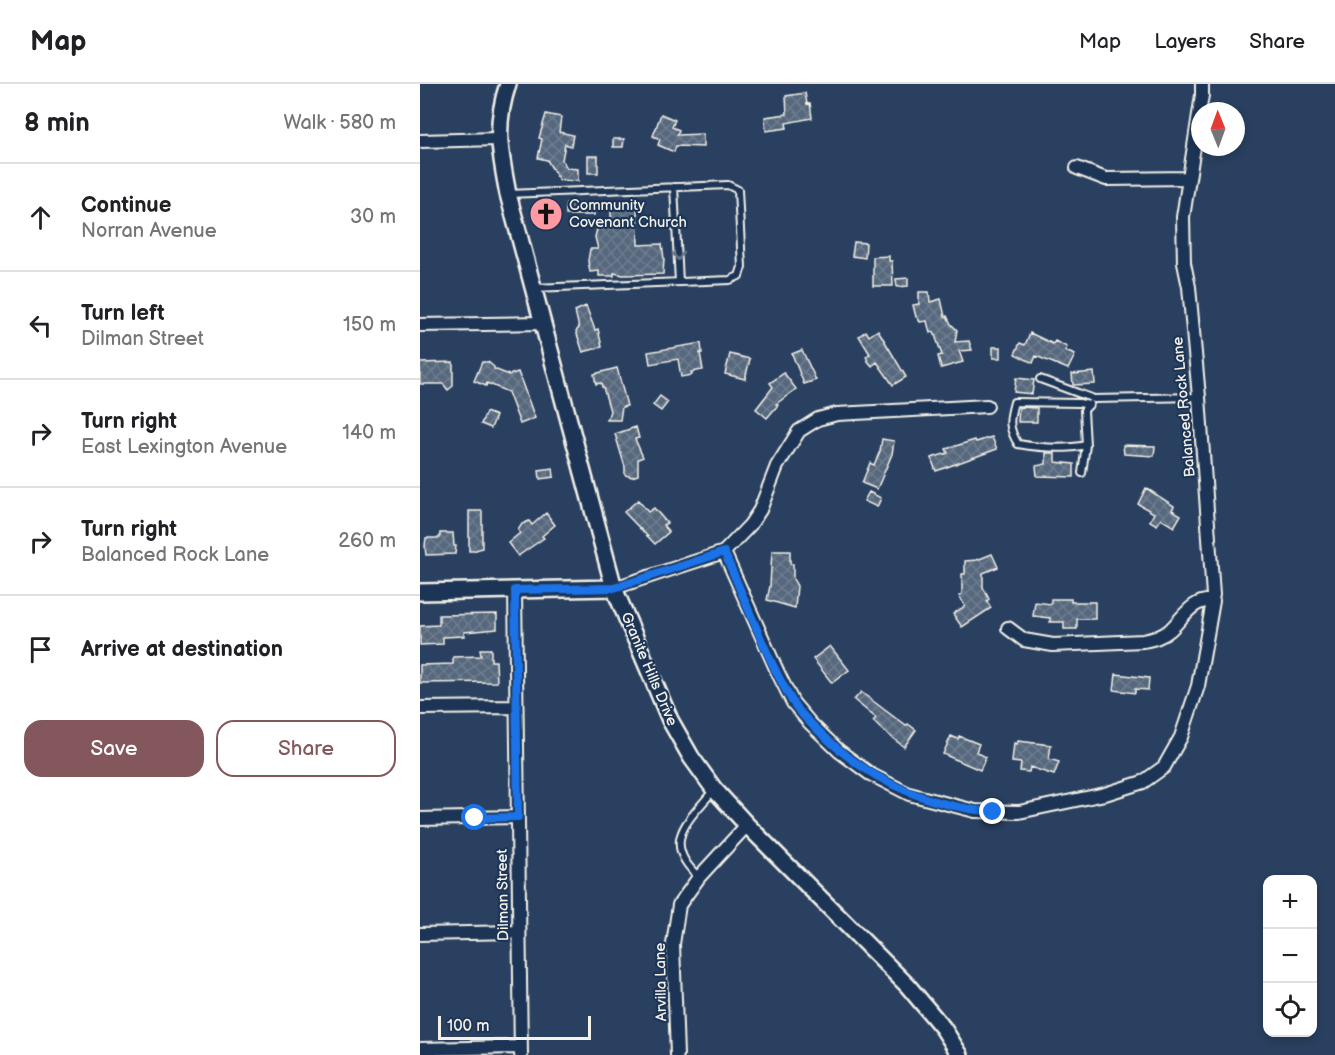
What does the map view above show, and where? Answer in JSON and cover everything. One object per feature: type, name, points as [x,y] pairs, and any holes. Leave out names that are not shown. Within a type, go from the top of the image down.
[{"type":"street","name":"Granite Hills Drive","points":[[508,84],[501,110],[498,140],[508,194],[614,588],[670,720],[691,757],[714,789],[908,986],[943,1028],[960,1055]]},
{"type":"street","name":"Balanced Rock Lane","points":[[724,552],[793,703],[839,751],[870,774],[909,794],[975,811],[1019,812],[1105,794],[1143,782],[1164,767],[1181,738],[1198,686],[1213,598],[1199,397],[1189,287],[1184,263],[1184,218],[1202,84]]},
{"type":"street","points":[[420,141],[498,140]]},
{"type":"street","points":[[1077,168],[1106,179],[1190,178]]},
{"type":"street","points":[[420,325],[543,323]]},
{"type":"street","points":[[420,592],[614,588],[724,552],[750,525],[760,510],[777,466],[799,431],[818,419],[837,414],[987,406]]},
{"type":"street","name":"Dilman Street","points":[[515,590],[521,1051]]},
{"type":"street","points":[[1008,628],[1024,640],[1053,645],[1143,641],[1154,639],[1170,630],[1197,603],[1213,598]]},
{"type":"street","points":[[420,708],[516,707]]},
{"type":"street","points":[[420,819],[518,817]]},
{"type":"street","name":"Arvilla Lane","points":[[677,1055],[673,944],[680,905],[699,877],[747,825]]},
{"type":"street","points":[[420,934],[519,932]]},
{"type":"street","points":[[420,1049],[521,1051]]},
{"type":"lane","points":[[508,194],[728,185],[738,190],[742,267],[739,276],[730,280],[534,288]]},
{"type":"lane","points":[[674,187],[679,282]]},
{"type":"lane","points":[[1040,379],[1094,399],[1199,397]]},
{"type":"lane","points":[[1082,473],[1086,445],[1084,410],[1094,399]]},
{"type":"lane","points":[[1086,445],[1071,448],[1038,448],[1018,444],[1011,432],[1010,417],[1014,402],[1089,405]]},
{"type":"lane","points":[[699,877],[687,866],[680,852],[680,840],[687,820],[714,789]]},
{"type":"building","points":[[805,93],[807,104],[810,103],[812,118],[786,123],[787,128],[766,131],[765,117],[787,114],[786,96]]},
{"type":"building","points":[[546,114],[561,117],[559,132],[573,135],[571,146],[565,144],[562,160],[567,168],[578,169],[578,181],[559,180],[547,160],[538,158],[542,139],[539,138]]},
{"type":"building","points":[[661,114],[675,120],[672,127],[679,130],[677,135],[703,134],[703,147],[676,146],[674,152],[658,145],[660,139],[653,136]]},
{"type":"building","points":[[613,139],[624,139],[623,147],[613,147]]},
{"type":"building","points":[[588,156],[598,156],[598,173],[588,173]]},
{"type":"building","points":[[594,203],[594,215],[566,215],[566,204]]},
{"type":"building","points":[[637,206],[638,245],[662,244],[663,274],[623,275],[614,273],[614,276],[599,276],[599,271],[590,272],[588,261],[590,249],[598,249],[595,237],[597,229],[611,228],[611,207]]},
{"type":"building","points":[[854,242],[866,243],[865,258],[852,256]]},
{"type":"building","points":[[889,256],[889,261],[892,261],[893,286],[873,286],[873,257]]},
{"type":"building","points":[[908,278],[908,286],[897,287],[896,279]]},
{"type":"building","points":[[919,292],[929,292],[930,302],[941,299],[945,317],[947,316],[957,330],[955,342],[969,341],[972,350],[959,351],[963,362],[941,368],[938,356],[942,355],[934,332],[930,333],[927,321],[920,322],[916,317],[913,305],[919,304]]},
{"type":"building","points":[[586,306],[595,330],[598,329],[602,347],[583,352],[576,331],[579,328],[575,311]]},
{"type":"building","points":[[878,330],[906,377],[893,385],[877,362],[872,366],[868,361],[866,356],[870,354],[859,336],[866,331],[869,336]]},
{"type":"building","points":[[1030,333],[1053,344],[1055,341],[1067,347],[1065,351],[1075,355],[1068,369],[1036,356],[1033,363],[1015,354],[1020,343],[1025,345]]},
{"type":"building","points":[[701,343],[703,370],[691,372],[692,375],[681,377],[678,359],[650,364],[648,352]]},
{"type":"building","points":[[993,347],[1001,347],[1001,358],[993,358]]},
{"type":"building","points":[[802,350],[816,380],[804,384],[792,354]]},
{"type":"building","points":[[730,354],[750,359],[745,379],[725,374]]},
{"type":"building","points":[[453,362],[453,386],[448,390],[443,384],[420,384],[420,363]]},
{"type":"building","points":[[482,362],[488,362],[494,369],[509,375],[518,372],[535,418],[520,424],[508,392],[487,383],[486,386],[474,381]]},
{"type":"building","points":[[617,368],[627,406],[622,407],[620,420],[607,420],[610,411],[603,387],[601,383],[596,384],[594,374]]},
{"type":"building","points":[[1094,372],[1095,384],[1073,385],[1072,374]]},
{"type":"building","points":[[784,373],[796,389],[776,404],[778,405],[767,418],[756,409],[773,387],[770,383]]},
{"type":"building","points":[[1016,378],[1034,380],[1032,394],[1014,392]]},
{"type":"building","points":[[660,396],[668,402],[661,411],[653,405]]},
{"type":"building","points":[[1019,407],[1037,408],[1037,422],[1018,422]]},
{"type":"building","points":[[486,412],[496,416],[491,428],[481,424]]},
{"type":"building","points":[[636,427],[639,438],[635,439],[643,457],[638,459],[638,475],[632,477],[625,475],[625,467],[615,434]]},
{"type":"building","points":[[992,437],[997,449],[936,471],[931,458],[948,453],[946,449]]},
{"type":"building","points":[[882,439],[894,441],[892,454],[877,489],[862,483],[870,463],[874,465]]},
{"type":"building","points":[[1123,445],[1155,446],[1154,456],[1124,454]]},
{"type":"building","points":[[1046,453],[1055,453],[1055,462],[1074,464],[1074,477],[1037,476],[1036,466],[1046,464]]},
{"type":"building","points":[[553,468],[554,477],[540,479],[539,470]]},
{"type":"building","points":[[1146,488],[1174,506],[1172,510],[1181,515],[1174,527],[1161,519],[1157,525],[1150,521],[1154,513],[1138,504]]},
{"type":"building","points":[[869,492],[881,498],[877,507],[864,501]]},
{"type":"building","points":[[638,500],[648,512],[654,508],[667,523],[663,525],[669,532],[655,544],[624,512]]},
{"type":"building","points":[[469,511],[482,511],[482,548],[473,551],[469,551]]},
{"type":"building","points":[[546,513],[555,525],[542,536],[544,538],[518,556],[508,543],[520,533],[518,530],[522,524],[529,521],[532,525]]},
{"type":"building","points":[[440,533],[453,533],[455,554],[426,555],[426,538],[440,538]]},
{"type":"building","points":[[772,551],[790,551],[793,579],[797,586],[795,608],[767,600]]},
{"type":"building","points":[[992,554],[998,567],[983,573],[983,587],[991,608],[962,627],[953,614],[965,606],[959,596],[962,594],[962,574],[965,574],[965,561],[977,560]]},
{"type":"building","points":[[1051,599],[1095,602],[1095,619],[1077,619],[1077,629],[1064,629],[1064,622],[1050,622],[1050,618],[1033,616],[1035,602],[1051,604]]},
{"type":"building","points":[[497,614],[497,629],[464,632],[464,636],[443,637],[443,644],[420,645],[420,626],[439,625],[439,615]]},
{"type":"building","points":[[830,646],[849,670],[832,683],[813,659]]},
{"type":"building","points":[[480,649],[491,649],[491,661],[496,661],[497,682],[420,683],[420,665],[453,664],[453,657],[481,656]]},
{"type":"building","points":[[1116,674],[1149,678],[1148,690],[1135,689],[1135,693],[1114,690]]},
{"type":"building","points":[[861,692],[906,726],[908,724],[916,730],[904,747],[881,729],[873,721],[876,718],[854,700]]},
{"type":"building","points":[[951,736],[958,739],[959,736],[979,744],[976,752],[986,757],[980,770],[943,754]]},
{"type":"building","points":[[1018,741],[1051,745],[1049,759],[1059,762],[1054,775],[1030,767],[1029,772],[1020,771],[1021,763],[1012,762],[1014,743],[1017,744]]},
{"type":"place","name":"Community Covenant Church","points":[[546,214]]},
{"type":"route","points":[[475,818],[518,817],[515,590],[614,588],[724,552],[793,703],[810,723],[839,751],[870,774],[909,794],[975,811],[993,812]]}]
